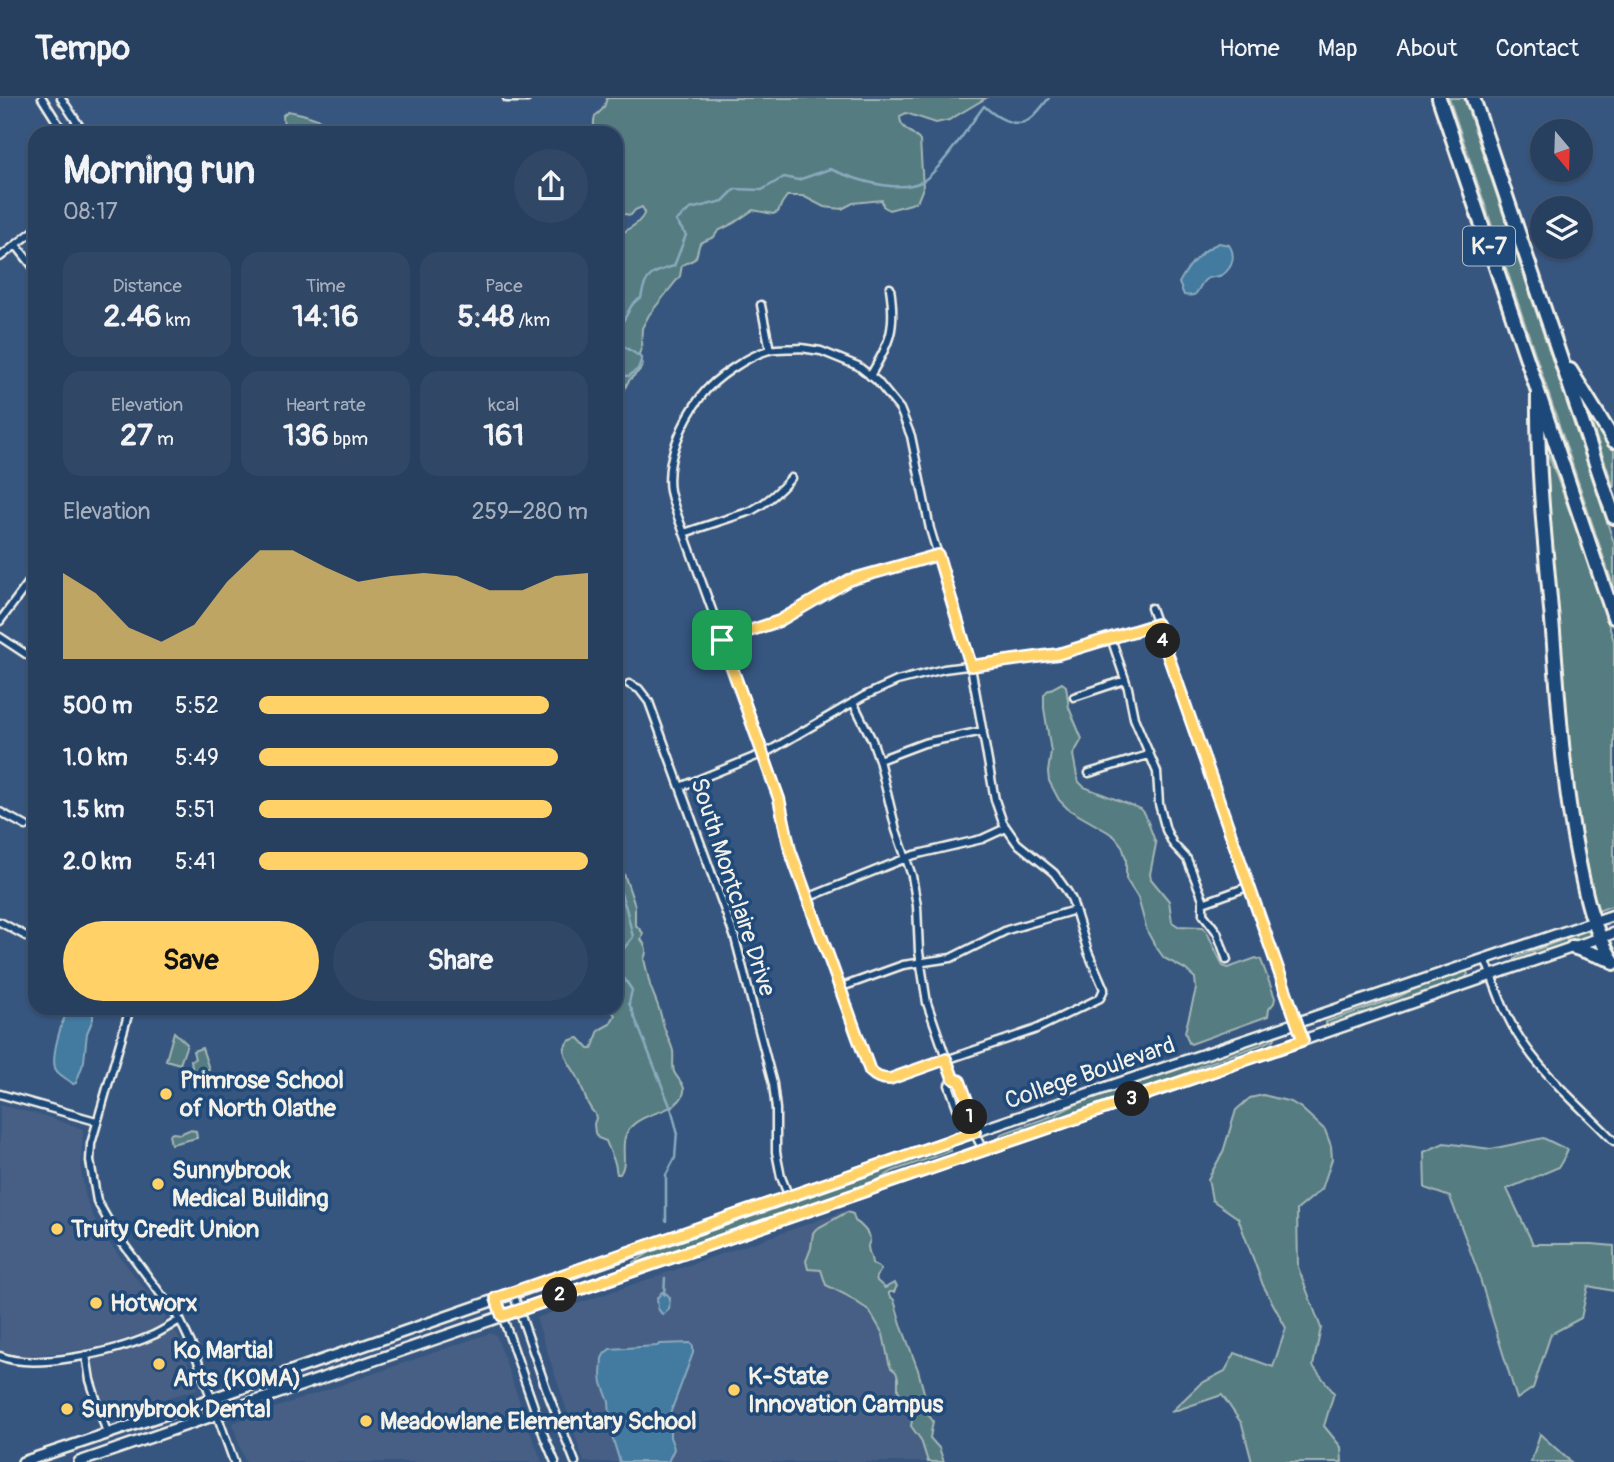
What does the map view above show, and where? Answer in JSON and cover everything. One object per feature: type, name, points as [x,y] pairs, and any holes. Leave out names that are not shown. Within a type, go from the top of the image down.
[{"type":"highway","name":"K-7","points":[[1439,98],[1614,617]]},
{"type":"highway","name":"K-7","points":[[1473,98],[1614,517]]},
{"type":"highway","points":[[1557,347],[1614,441]]},
{"type":"highway","points":[[1538,394],[1538,444],[1570,818],[1590,912],[1613,962]]},
{"type":"highway","points":[[1573,947],[1613,962]]},
{"type":"main road","name":"College Boulevard","points":[[23,1462],[975,1132],[1614,915]]},
{"type":"main road","name":"College Boulevard","points":[[79,1462],[1614,933]]},
{"type":"street","points":[[42,98],[60,126]]},
{"type":"street","points":[[61,98],[79,126]]},
{"type":"street","points":[[507,98],[527,98]]},
{"type":"street","points":[[0,257],[28,236]]},
{"type":"street","points":[[16,245],[28,260]]},
{"type":"street","points":[[870,376],[887,348],[894,325],[890,288]]},
{"type":"street","points":[[761,305],[770,350]]},
{"type":"street","points":[[802,348],[821,351],[858,366],[877,381],[900,410],[911,436],[930,528],[971,666],[995,800],[1006,828],[1017,843],[1054,873],[1067,891],[1087,951],[1103,984],[1100,998],[1034,1030],[890,1079],[875,1076],[870,1071],[790,850],[779,799],[764,753],[670,491],[670,465],[678,436],[702,394],[743,361],[770,350],[802,348]]},
{"type":"street","points":[[684,533],[751,511],[774,497],[791,478]]},
{"type":"street","points":[[722,640],[779,621],[849,580],[938,555]]},
{"type":"street","points":[[0,621],[28,584]]},
{"type":"street","points":[[1151,608],[1303,1040]]},
{"type":"street","points":[[680,787],[764,753],[853,702],[897,681],[944,670],[1058,654],[1157,624]]},
{"type":"street","points":[[0,637],[28,655]]},
{"type":"street","points":[[1111,638],[1134,718],[1157,772],[1159,804],[1166,830],[1173,844],[1187,859],[1201,893],[1203,914],[1217,932],[1227,960]]},
{"type":"street","points":[[1074,697],[1125,681]]},
{"type":"street","name":"South Montclaire Drive","points":[[629,684],[639,689],[649,702],[734,938],[773,1084],[776,1152],[781,1177],[789,1197]]},
{"type":"street","points":[[853,702],[879,760],[896,830],[912,876],[916,895],[920,963],[927,1003],[953,1078],[960,1081],[971,1112],[969,1122]]},
{"type":"street","points":[[879,760],[924,743],[983,731]]},
{"type":"street","points":[[1089,774],[1148,755]]},
{"type":"street","points":[[0,812],[26,826]]},
{"type":"street","points":[[807,898],[906,858],[982,839],[1006,828]]},
{"type":"street","points":[[1203,903],[1250,886]]},
{"type":"street","points":[[839,988],[903,965],[951,958],[1007,930],[1075,910]]},
{"type":"street","points":[[0,922],[28,938]]},
{"type":"street","points":[[1485,958],[1506,1013],[1527,1048],[1614,1141]]},
{"type":"street","points":[[128,1015],[91,1144],[90,1161],[97,1200],[116,1234],[180,1320],[194,1350],[234,1462]]},
{"type":"street","points":[[953,1078],[949,1085],[960,1116],[969,1122],[983,1150]]},
{"type":"street","points":[[0,1094],[96,1121]]},
{"type":"street","points":[[513,1293],[575,1462]]},
{"type":"street","points":[[496,1298],[555,1462]]},
{"type":"street","points":[[0,1356],[23,1361],[86,1355],[150,1336],[180,1320]]},
{"type":"street","points":[[86,1355],[90,1380],[107,1433]]},
{"type":"shaded area","points":[[1219,243],[1229,245],[1231,249],[1233,257],[1229,269],[1222,275],[1205,280],[1196,294],[1184,295],[1179,283],[1187,271],[1201,254]]},
{"type":"shaded area","points":[[66,1015],[93,1015],[87,1033],[84,1061],[76,1083],[73,1084],[56,1070],[55,1065],[57,1039]]},
{"type":"shaded area","points":[[0,1105],[83,1129],[81,1171],[92,1214],[108,1241],[164,1314],[166,1318],[162,1324],[144,1333],[102,1346],[72,1351],[24,1356],[0,1350]]},
{"type":"shaded area","name":"K-State Innovation Campus","points":[[845,1211],[933,1462],[584,1462],[536,1318]]},
{"type":"shaded area","points":[[662,1292],[670,1298],[669,1309],[663,1315],[658,1309],[657,1298]]},
{"type":"shaded area","points":[[173,1331],[180,1340],[197,1389],[108,1416],[95,1376],[94,1359]]},
{"type":"shaded area","points":[[490,1333],[496,1335],[542,1462],[245,1462],[232,1423]]},
{"type":"shaded area","points":[[690,1343],[693,1353],[670,1414],[670,1437],[674,1449],[668,1462],[620,1462],[611,1433],[609,1402],[602,1383],[602,1358],[610,1349]]},
{"type":"green space","points":[[607,98],[986,98],[949,120],[936,123],[906,113],[900,116],[904,127],[920,141],[923,188],[918,200],[911,204],[889,210],[883,206],[882,200],[853,203],[842,209],[824,207],[803,196],[787,196],[778,212],[773,214],[753,210],[718,231],[714,237],[700,243],[696,257],[682,265],[680,276],[642,328],[639,354],[643,364],[628,382],[623,394],[623,232],[639,221],[645,212],[642,207],[631,215],[623,213],[623,126],[594,126],[595,116],[604,107]]},
{"type":"green space","points":[[1449,98],[1464,98],[1614,543],[1614,588]]},
{"type":"green space","points":[[288,111],[333,126],[284,126],[283,115]]},
{"type":"green space","points":[[357,122],[385,126],[344,126]]},
{"type":"green space","points":[[1589,409],[1614,449],[1614,488],[1587,410]]},
{"type":"green space","points":[[1544,443],[1614,641],[1614,905],[1598,911],[1595,907],[1569,764],[1541,444]]},
{"type":"green space","points":[[1062,683],[1066,686],[1069,708],[1082,739],[1073,755],[1079,782],[1084,787],[1141,809],[1156,844],[1151,879],[1169,901],[1172,922],[1178,926],[1203,927],[1223,966],[1228,968],[1256,958],[1261,960],[1275,998],[1268,1016],[1189,1043],[1185,1032],[1196,989],[1195,978],[1185,969],[1164,958],[1154,944],[1147,931],[1138,898],[1126,879],[1126,859],[1122,846],[1108,832],[1068,809],[1059,800],[1049,781],[1051,752],[1044,695]]},
{"type":"green space","points":[[623,871],[635,906],[635,924],[643,933],[641,939],[646,949],[644,959],[650,985],[673,1051],[674,1072],[683,1085],[684,1092],[675,1104],[640,1120],[629,1129],[624,1141],[624,1164],[620,1174],[617,1174],[606,1141],[598,1138],[595,1133],[595,1114],[565,1051],[569,1041],[579,1038],[592,1049],[599,1030],[610,1024],[615,1015],[623,1015]]},
{"type":"green space","points":[[1585,929],[1590,933],[1588,937],[1519,961],[1515,959],[1565,939]]},
{"type":"green space","points":[[1462,971],[1468,974],[1464,980],[1329,1026],[1326,1024],[1326,1022]]},
{"type":"green space","points":[[174,1032],[187,1044],[180,1064],[166,1060]]},
{"type":"green space","points":[[1273,1036],[1274,1040],[1201,1066],[1179,1078],[1003,1138],[1000,1136],[1055,1115],[1080,1102]]},
{"type":"green space","points":[[202,1048],[209,1069],[193,1075],[193,1051]]},
{"type":"green space","points":[[1263,1095],[1291,1102],[1301,1108],[1325,1130],[1331,1146],[1332,1159],[1322,1189],[1297,1210],[1298,1267],[1321,1328],[1313,1366],[1334,1393],[1324,1426],[1341,1447],[1342,1462],[1252,1462],[1242,1424],[1222,1395],[1171,1412],[1200,1384],[1225,1371],[1235,1353],[1273,1367],[1286,1328],[1263,1285],[1238,1218],[1212,1200],[1208,1179],[1223,1152],[1236,1110],[1250,1098]]},
{"type":"green space","points":[[196,1131],[197,1138],[171,1144],[169,1135]]},
{"type":"green space","points":[[1543,1138],[1568,1150],[1559,1167],[1507,1189],[1533,1244],[1614,1246],[1614,1291],[1588,1286],[1581,1318],[1551,1334],[1533,1388],[1517,1399],[1477,1269],[1450,1197],[1425,1188],[1424,1152],[1444,1143],[1491,1149]]},
{"type":"green space","points":[[949,1146],[951,1151],[893,1171],[874,1183],[634,1266],[633,1263],[655,1249]]},
{"type":"green space","points":[[847,1212],[853,1214],[855,1221],[869,1237],[868,1248],[872,1264],[881,1270],[876,1277],[877,1281],[885,1288],[894,1283],[897,1286],[889,1295],[894,1300],[918,1370],[926,1412],[933,1421],[930,1438],[939,1448],[944,1462],[928,1462],[921,1440],[911,1426],[912,1410],[898,1390],[898,1378],[889,1363],[883,1334],[872,1315],[846,1295],[826,1285],[821,1270],[808,1269],[806,1261],[813,1233]]},
{"type":"green space","points":[[1540,1434],[1571,1462],[1531,1462]]},
{"type":"waterway","points":[[623,321],[635,302],[641,298],[651,275],[674,266],[686,235],[676,221],[690,209],[723,201],[735,189],[762,190],[784,177],[798,180],[830,169],[887,186],[921,182],[936,169],[984,106],[999,117],[1018,123],[1033,117],[1049,98]]},
{"type":"waterway","points":[[623,346],[642,358],[638,369],[629,376],[623,376]]},
{"type":"waterway","points":[[623,900],[633,937],[623,950]]},
{"type":"waterway","points":[[623,977],[632,990],[629,1003],[672,1111],[677,1131],[675,1158],[666,1175],[666,1221]]},
{"type":"waterway","points":[[664,1295],[665,1278]]},
{"type":"place","name":"Primrose School of North Olathe","points":[[166,1094]]},
{"type":"place","name":"Sunnybrook Medical Building","points":[[158,1184]]},
{"type":"place","name":"Truity Credit Union","points":[[57,1229]]},
{"type":"place","name":"Hotworx","points":[[96,1303]]},
{"type":"place","name":"Ko Martial Arts (KOMA)","points":[[159,1364]]},
{"type":"place","name":"K-State Innovation Campus","points":[[734,1390]]},
{"type":"place","name":"Sunnybrook Dental","points":[[67,1409]]},
{"type":"place","name":"Meadowlane Elementary School","points":[[366,1421]]},
{"type":"route","points":[[938,555],[971,666],[1058,654],[1157,624],[1303,1040],[502,1316],[496,1298],[975,1132],[969,1122],[971,1112],[960,1081],[953,1078],[946,1059],[890,1079],[875,1076],[870,1071],[790,850],[779,799],[722,640],[779,621],[849,580],[938,555]]}]
